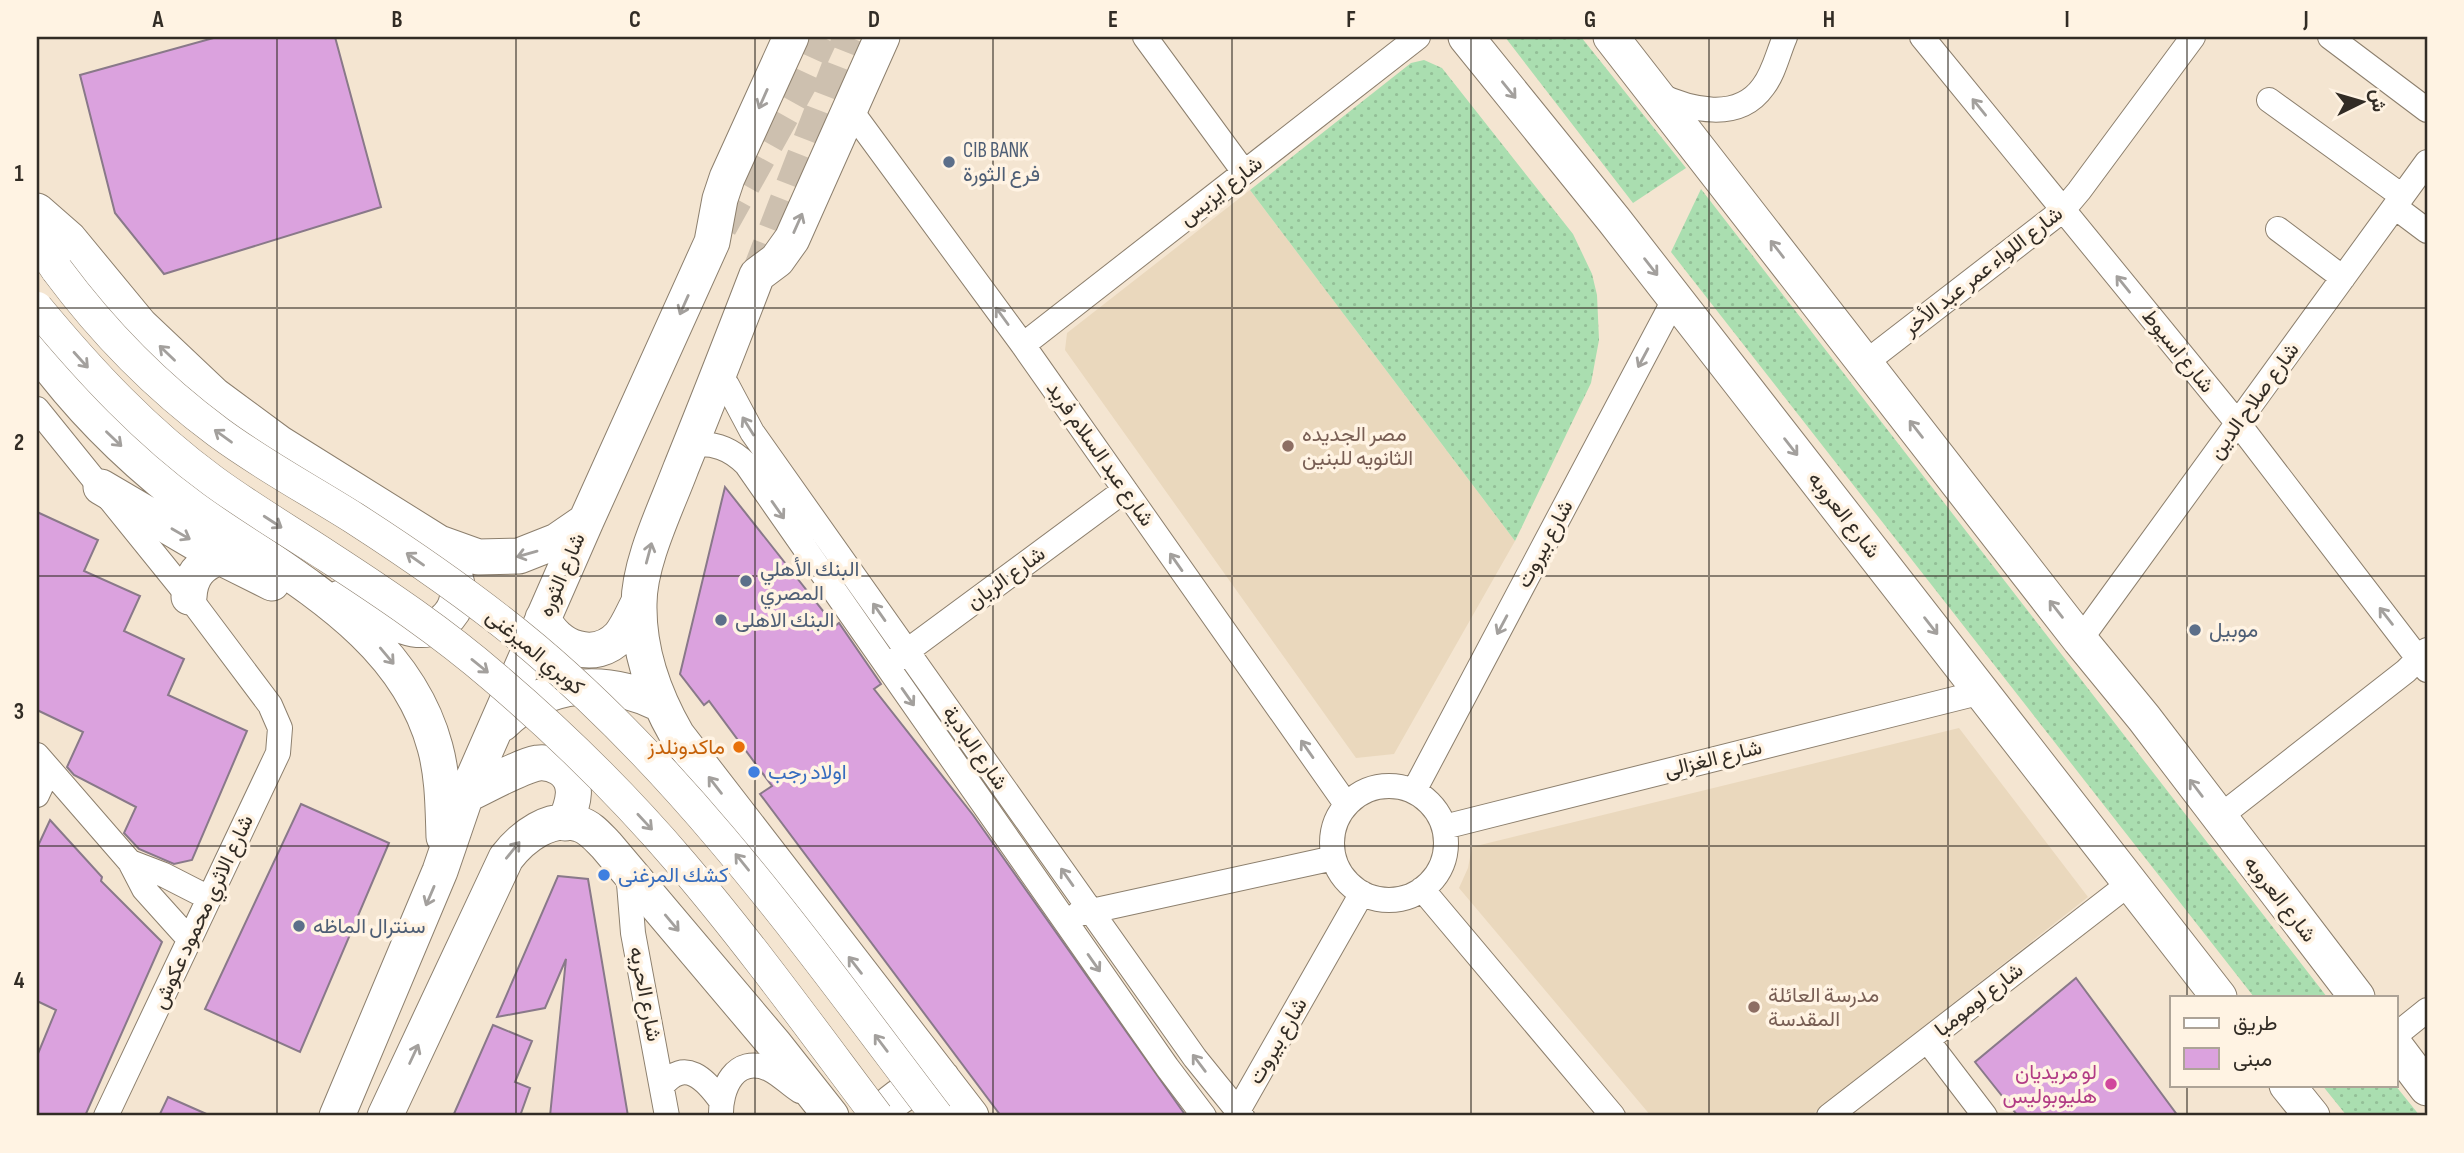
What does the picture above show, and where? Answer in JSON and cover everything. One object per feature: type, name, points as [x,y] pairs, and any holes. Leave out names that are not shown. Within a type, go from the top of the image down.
[{"type":"highway","name":"شارع الثوره","points":[[337,1116],[445,855],[466,795],[712,243],[723,189],[792,37]]},
{"type":"highway","points":[[543,618],[552,635],[568,646],[586,650],[613,642],[620,635],[639,602],[652,544],[757,275],[777,260],[792,239],[882,37]]},
{"type":"highway","name":"شارع العروبه","points":[[1466,37],[1675,298],[2218,996]]},
{"type":"highway","name":"شارع العروبه","points":[[1611,37],[2080,640],[2144,718],[2356,996]]},
{"type":"highway","points":[[37,211],[69,239],[140,325],[214,395],[279,443],[439,543],[478,557],[519,556],[557,541],[586,521]]},
{"type":"highway","points":[[37,351],[84,408],[150,472],[204,515],[321,596],[379,647],[404,677],[423,711],[436,748],[440,767],[445,855]]},
{"type":"highway","points":[[101,487],[220,557],[284,588],[360,604],[406,629],[415,631],[440,625],[453,612],[458,595],[450,564],[439,543]]},
{"type":"highway","points":[[189,597],[194,576],[209,560],[220,557]]},
{"type":"highway","points":[[639,602],[644,653],[660,704],[677,735],[971,1116]]},
{"type":"highway","points":[[497,729],[510,716],[533,701],[558,690],[577,686],[595,685],[629,690],[660,704]]},
{"type":"highway","points":[[466,795],[530,766],[547,763],[564,771],[573,785],[573,802],[565,823]]},
{"type":"highway","points":[[385,1116],[506,858],[526,836],[539,829],[565,823],[579,824],[591,830],[607,845],[826,1109]]},
{"type":"highway","points":[[2398,1050],[2427,1088]]},
{"type":"highway","points":[[878,1116],[890,1102],[915,1086],[942,1078]]},
{"type":"main road","name":"كوبري الميرغنى","points":[[37,241],[57,270],[118,343],[188,408],[249,454],[351,516],[451,584],[534,649],[597,705],[675,784],[730,847],[937,1116]]},
{"type":"main road","points":[[37,308],[105,386],[179,454],[244,503],[420,619],[493,676],[561,737],[635,812],[697,881],[878,1116]]},
{"type":"street","points":[[1145,37],[1244,172]]},
{"type":"street","name":"شارع ايزيس","points":[[1023,345],[1418,37]]},
{"type":"street","points":[[1655,93],[1686,107],[1699,109],[1724,109],[1745,103],[1762,90],[1785,37]]},
{"type":"street","name":"شارع اسيوط","points":[[1922,37],[2237,423],[2424,660]]},
{"type":"street","name":"شارع اللواء عمر عبد الأخر","points":[[1865,363],[2063,210],[2193,37]]},
{"type":"street","points":[[2330,37],[2427,110]]},
{"type":"street","points":[[2269,100],[2398,202],[2427,231]]},
{"type":"street","name":"شارع عبد السلام فريد","points":[[849,108],[1023,345],[1346,804]]},
{"type":"street","name":"شارع صلاح الدين","points":[[2080,640],[2427,162]]},
{"type":"street","points":[[2278,229],[2343,278]]},
{"type":"street","name":"شارع بيروت","points":[[1415,791],[1675,298]]},
{"type":"street","name":"شارع البادية","points":[[718,374],[752,432],[1238,1115]]},
{"type":"street","points":[[37,410],[189,597]]},
{"type":"street","name":"شارع البادية","points":[[691,445],[721,447],[746,464],[1180,1086],[1204,1116]]},
{"type":"street","name":"شارع الريان","points":[[886,666],[1125,490]]},
{"type":"street","name":"شارع الاثري محمود عكوش","points":[[106,1116],[278,753],[280,728],[270,705],[189,597]]},
{"type":"street","points":[[2218,818],[2424,660]]},
{"type":"street","name":"شارع الغزالى","points":[[1444,827],[1982,692]]},
{"type":"street","points":[[37,794],[43,762]]},
{"type":"street","points":[[43,762],[130,862],[144,889],[189,939]]},
{"type":"street","points":[[1394,785],[1415,791],[1433,806],[1444,827],[1445,855],[1433,880],[1413,895],[1393,900],[1372,898],[1349,884],[1339,872],[1334,858],[1333,830],[1338,816],[1346,804],[1363,791],[1394,785]]},
{"type":"street","points":[[1062,918],[1334,858]]},
{"type":"street","points":[[130,862],[153,869],[209,898]]},
{"type":"street","name":"شارع الحريه","points":[[628,871],[633,933],[667,1116]]},
{"type":"street","name":"شارع لومومبا","points":[[1829,1116],[2130,883]]},
{"type":"street","points":[[1422,889],[1613,1116]]},
{"type":"street","name":"شارع بيروت","points":[[1238,1115],[1362,893]]},
{"type":"street","points":[[2398,1032],[2427,1010]]},
{"type":"street","points":[[1927,1040],[1985,1116]]},
{"type":"street","points":[[721,1109],[725,1085],[730,1078],[744,1068],[757,1066],[769,1069],[826,1109]]},
{"type":"street","points":[[662,1086],[676,1075],[694,1074],[706,1082],[721,1109]]},
{"type":"shaded area","name":"مصر الجديده الثانويه للبنين","points":[[1250,190],[1515,541],[1394,754],[1356,758],[1065,350],[1067,333]]},
{"type":"shaded area","name":"مدرسة العائلة المقدسة","points":[[1959,728],[2088,897],[1810,1116],[1651,1116],[1459,888],[1468,868],[1472,847]]},
{"type":"green space","points":[[1505,37],[1581,37],[1686,168],[1633,203]]},
{"type":"green space","points":[[1424,60],[1442,68],[1573,234],[1592,274],[1597,295],[1599,340],[1591,383],[1515,541],[1250,190],[1411,63]]},
{"type":"green space","points":[[1701,189],[2326,996],[2253,996],[1671,252]]},
{"type":"green space","points":[[2323,1086],[2396,1086],[2420,1116],[2347,1116]]},
{"type":"building","points":[[217,37],[335,37],[381,207],[164,274],[115,213],[80,75]]},
{"type":"building","points":[[725,487],[835,626],[839,623],[881,684],[874,689],[973,815],[1186,1116],[1001,1116],[760,794],[772,786],[709,701],[704,705],[680,674]]},
{"type":"building","points":[[37,512],[98,540],[84,571],[140,596],[124,631],[184,659],[168,695],[247,731],[192,860],[174,864],[139,849],[124,833],[136,807],[74,775],[67,767],[83,732],[37,710]]},
{"type":"building","name":"سنترال الماظه","points":[[301,804],[389,843],[300,1052],[205,1009]]},
{"type":"building","points":[[50,820],[102,877],[101,881],[162,942],[85,1116],[37,1116],[37,1056],[56,1010],[37,1001],[37,848]]},
{"type":"building","points":[[558,876],[588,879],[628,1116],[550,1116],[566,959],[545,1008],[497,1017]]},
{"type":"building","points":[[2076,978],[2178,1116],[2018,1116],[1975,1062]]},
{"type":"building","points":[[493,1025],[532,1041],[515,1082],[530,1088],[520,1116],[453,1116]]},
{"type":"building","points":[[168,1097],[211,1116],[159,1116]]},
{"type":"tunnel","points":[[721,227],[800,85],[822,37]]},
{"type":"tunnel","points":[[757,275],[849,37]]},
{"type":"place","name":"CIB BANK فرع الثورة","points":[[949,162]]},
{"type":"place","name":"مصر الجديده الثانويه للبنين","points":[[1288,446]]},
{"type":"place","name":"البنك الأهلي المصري","points":[[746,581]]},
{"type":"place","name":"البنك الاهلى","points":[[721,620]]},
{"type":"place","name":"موبيل","points":[[2195,630]]},
{"type":"place","name":"ماكدونلدز","points":[[739,747]]},
{"type":"place","name":"اولاد رجب","points":[[754,772]]},
{"type":"place","name":"كشك المرغنى","points":[[604,875]]},
{"type":"place","name":"سنترال الماظه","points":[[299,926]]},
{"type":"place","name":"مدرسة العائلة المقدسة","points":[[1754,1007]]},
{"type":"place","name":"لو مريديان هليوبوليس","points":[[2111,1084]]}]
